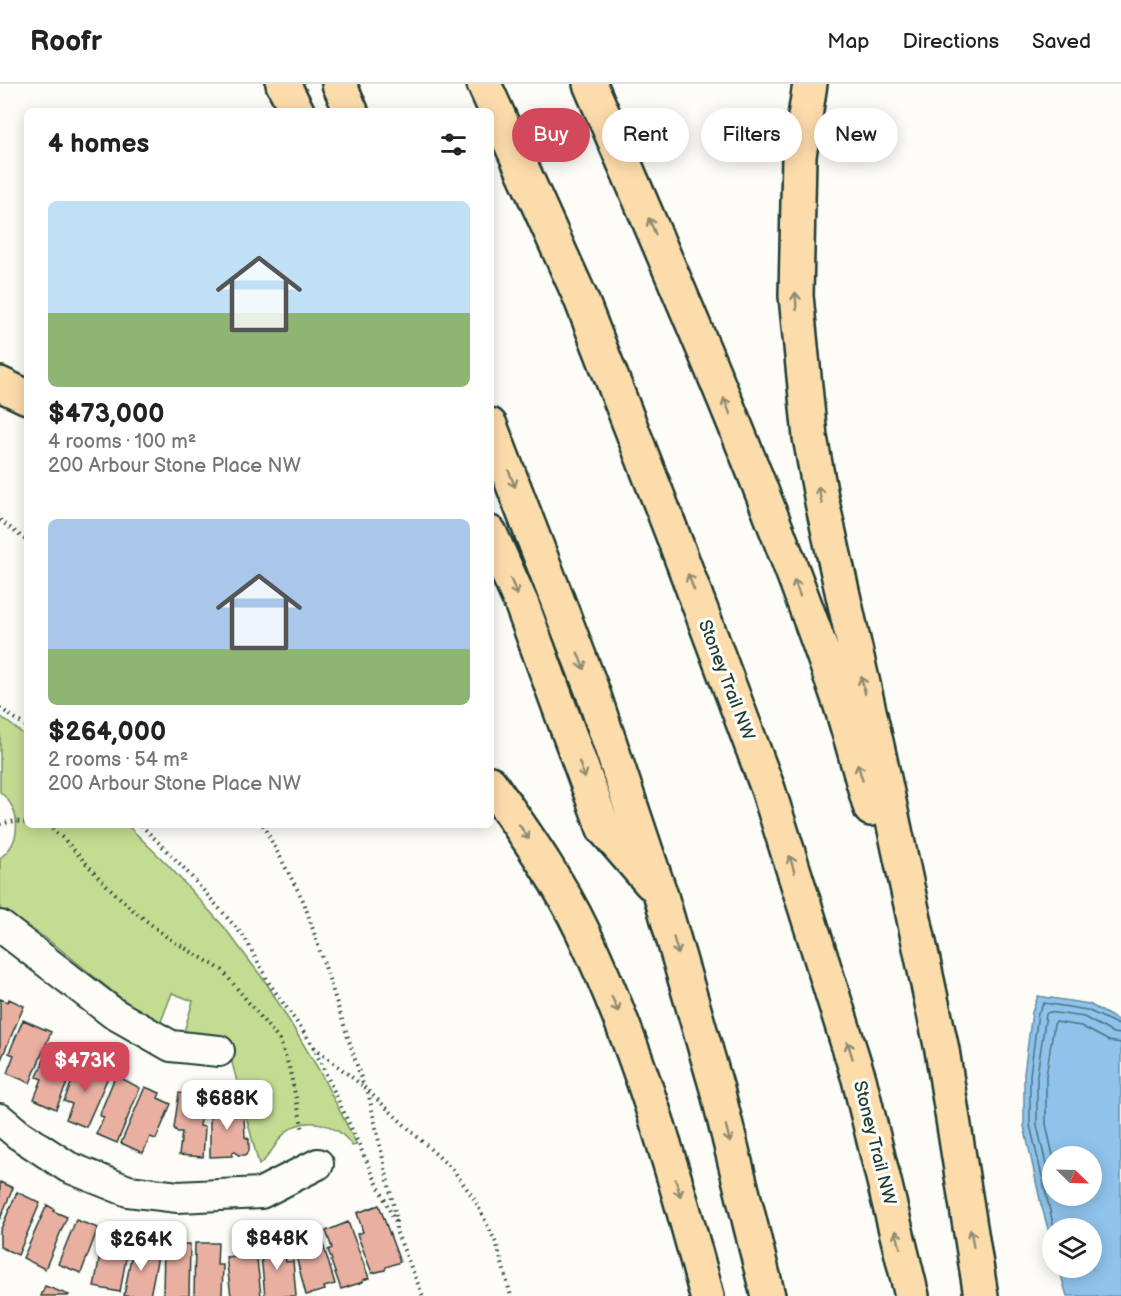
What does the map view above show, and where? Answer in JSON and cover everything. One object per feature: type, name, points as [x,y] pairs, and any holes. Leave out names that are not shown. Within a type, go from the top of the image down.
[{"type":"highway","points":[[283,84],[295,108]]},
{"type":"highway","points":[[339,84],[350,108]]},
{"type":"highway","name":"Stoney Trail NW","points":[[484,84],[581,299],[768,789],[860,1078],[912,1296]]},
{"type":"highway","points":[[590,84],[675,280],[763,494],[831,680],[942,1050]]},
{"type":"highway","points":[[810,84],[799,156],[796,285],[801,363],[810,437],[822,502],[882,766],[942,1050],[981,1296]]},
{"type":"highway","points":[[0,384],[24,396]]},
{"type":"highway","points":[[494,435],[592,690],[661,896],[717,1089],[768,1296]]},
{"type":"highway","points":[[494,542],[522,605],[604,829],[661,896]]},
{"type":"highway","points":[[494,789],[538,852],[581,929],[622,1021],[660,1127],[706,1296]]},
{"type":"street","points":[[0,926],[113,1013],[171,1046],[219,1052]]},
{"type":"street","points":[[0,1119],[18,1134],[68,1167],[128,1191],[178,1197],[261,1193],[318,1164]]},
{"type":"path","points":[[0,520],[24,539]]},
{"type":"path","points":[[0,708],[24,725]]},
{"type":"path","points":[[0,824],[15,821],[24,822]]},
{"type":"path","points":[[50,828],[134,911],[168,938],[222,970],[280,1041],[289,1067],[303,1130]]},
{"type":"path","points":[[144,828],[182,866],[245,938],[270,983],[312,1044],[396,1224]]},
{"type":"path","points":[[265,828],[304,902],[364,1087]]},
{"type":"path","points":[[312,1044],[364,1087],[454,1171],[475,1200],[497,1245],[512,1296]]},
{"type":"path","points":[[368,1091],[396,1217],[396,1231],[423,1296]]},
{"type":"green space","points":[[0,716],[24,735],[24,828],[130,828],[168,865],[224,927],[267,984],[319,1070],[357,1145],[352,1146],[338,1131],[329,1127],[320,1124],[300,1124],[283,1135],[259,1165],[225,1036],[183,1035],[193,1001],[172,993],[160,1024],[119,997],[41,935],[0,912],[0,858],[13,843],[16,825],[12,807],[0,792]]},
{"type":"water","points":[[1038,996],[1089,1004],[1121,1022],[1121,1296],[1067,1296],[1062,1278],[1102,1278],[1102,1218],[1045,1218],[1041,1204],[1024,1126],[1024,1074],[1032,1012]]},
{"type":"building","points":[[0,999],[8,1002],[9,999],[24,1006],[0,1062]]},
{"type":"building","points":[[23,1020],[51,1032],[30,1083],[7,1073],[14,1055],[9,1053]]},
{"type":"building","points":[[50,1045],[64,1051],[67,1050],[78,1057],[56,1109],[34,1099],[42,1079],[37,1077]]},
{"type":"building","points":[[80,1062],[109,1075],[86,1127],[66,1119],[72,1104],[64,1101]]},
{"type":"building","points":[[115,1077],[140,1088],[117,1143],[96,1134],[104,1117],[100,1116],[101,1111]]},
{"type":"building","points":[[145,1087],[160,1093],[158,1098],[171,1104],[156,1139],[150,1137],[143,1153],[121,1143]]},
{"type":"building","points":[[187,1090],[205,1095],[200,1126],[205,1127],[203,1157],[179,1155],[182,1132],[177,1132],[174,1128],[179,1093],[186,1094]]},
{"type":"building","points":[[210,1101],[229,1101],[230,1114],[244,1116],[245,1137],[249,1139],[249,1151],[246,1155],[238,1155],[235,1151],[232,1156],[210,1157]]},
{"type":"building","points":[[0,1182],[13,1188],[0,1219]]},
{"type":"building","points":[[17,1192],[40,1203],[18,1255],[0,1247],[0,1231]]},
{"type":"building","points":[[47,1205],[54,1209],[53,1211],[67,1217],[45,1269],[23,1258]]},
{"type":"building","points":[[379,1205],[400,1262],[386,1267],[385,1270],[372,1273],[357,1234],[363,1232],[357,1213]]},
{"type":"building","points":[[76,1220],[98,1228],[81,1273],[58,1264]]},
{"type":"building","points":[[348,1222],[369,1278],[341,1289],[328,1250],[332,1248],[326,1231]]},
{"type":"building","points":[[319,1231],[335,1284],[324,1287],[325,1290],[306,1295],[295,1252],[301,1250],[298,1237]]},
{"type":"building","points":[[104,1233],[130,1236],[120,1292],[94,1287]]},
{"type":"building","points":[[255,1241],[261,1296],[231,1296],[226,1257],[235,1256],[234,1244]]},
{"type":"building","points":[[195,1243],[218,1243],[217,1265],[223,1265],[222,1296],[194,1296]]},
{"type":"building","points":[[284,1243],[286,1262],[293,1261],[296,1296],[265,1296],[260,1245]]},
{"type":"building","points":[[164,1244],[190,1244],[189,1296],[163,1296]]},
{"type":"building","points":[[133,1246],[159,1251],[150,1296],[124,1296]]},
{"type":"building","points":[[45,1286],[69,1295],[41,1296]]}]
